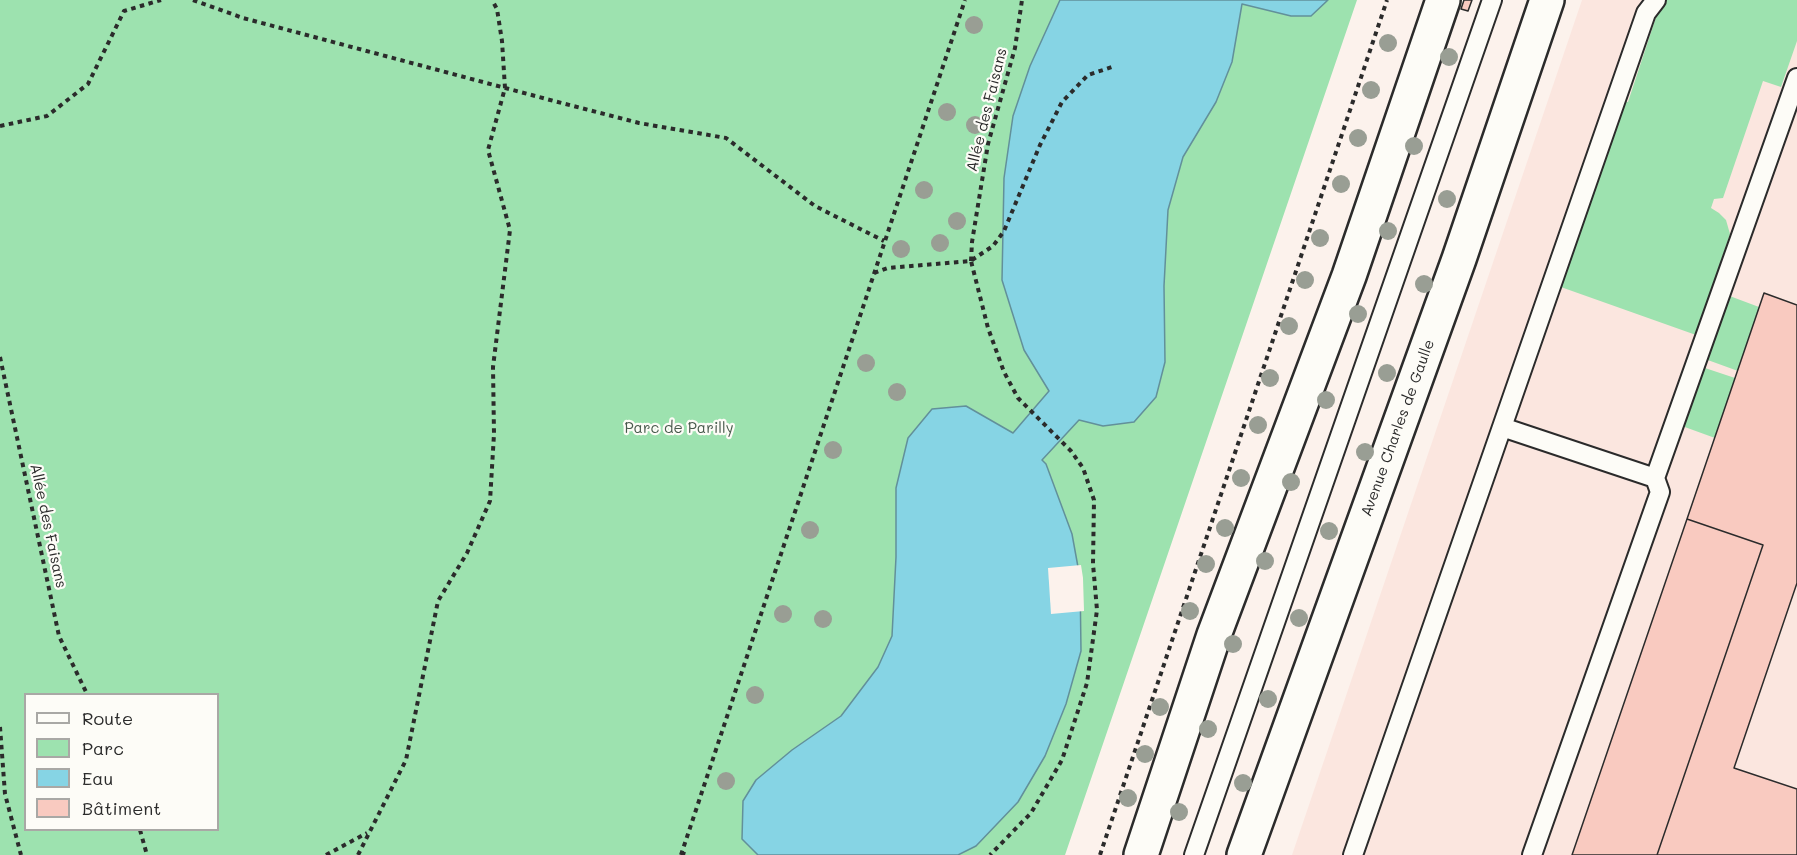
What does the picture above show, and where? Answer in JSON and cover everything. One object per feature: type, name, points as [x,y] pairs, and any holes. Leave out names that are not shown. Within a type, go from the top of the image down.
[{"type":"main road","points":[[1141,855],[1214,635],[1349,276],[1443,0]]},
{"type":"main road","name":"Avenue Charles de Gaulle","points":[[1244,855],[1494,159],[1547,0]]},
{"type":"lane","points":[[1194,855],[1492,0]]},
{"type":"lane","points":[[1353,855],[1646,13],[1656,0]]},
{"type":"lane","points":[[1532,855],[1660,492],[1655,478],[1797,78]]},
{"type":"lane","points":[[1502,427],[1655,478]]},
{"type":"path","points":[[0,126],[47,116],[88,84],[123,11],[161,0]]},
{"type":"path","points":[[194,0],[243,18],[639,123],[726,138],[815,206],[884,241]]},
{"type":"path","points":[[358,855],[406,760],[438,601],[467,553],[490,501],[494,435],[493,367],[510,230],[488,150],[505,88],[502,41],[497,9],[492,0]]},
{"type":"path","points":[[688,855],[681,854],[965,0]]},
{"type":"path","name":"Allée des Faisans","points":[[990,855],[1031,813],[1062,760],[1087,683],[1097,610],[1093,564],[1094,500],[1083,468],[1071,451],[1018,398],[1004,372],[992,339],[971,261],[988,144],[1015,48],[1022,0]]},
{"type":"path","points":[[1100,855],[1387,0]]},
{"type":"path","points":[[874,273],[888,268],[971,261],[993,246],[1004,231],[1040,145],[1062,102],[1088,75],[1112,67]]},
{"type":"path","name":"Allée des Faisans","points":[[0,357],[59,636],[87,693]]},
{"type":"path","points":[[0,727],[5,794],[21,855]]},
{"type":"path","points":[[140,831],[147,855]]},
{"type":"path","points":[[326,855],[368,833]]},
{"type":"shaded area","points":[[1582,0],[1797,0],[1797,855],[1292,855]]},
{"type":"green space","name":"Parc de Parilly","points":[[0,0],[1357,0],[1065,855],[0,855]]},
{"type":"green space","points":[[1666,0],[1797,0],[1797,41],[1781,87],[1763,81],[1723,198],[1714,199],[1711,208],[1726,220],[1730,234],[1696,335],[1558,286],[1622,101],[1628,102],[1657,14]]},
{"type":"green space","points":[[1727,295],[1759,307],[1738,371],[1705,359]]},
{"type":"green space","points":[[1702,367],[1735,378],[1715,438],[1682,426]]},
{"type":"water","points":[[1060,0],[1328,0],[1311,16],[1291,16],[1242,4],[1232,62],[1216,102],[1183,157],[1168,210],[1164,286],[1165,362],[1156,397],[1134,422],[1103,426],[1079,420],[1042,460],[1046,464],[1072,534],[1080,578],[1081,651],[1066,704],[1045,756],[1018,802],[976,846],[958,855],[758,855],[742,839],[743,801],[756,780],[792,750],[841,716],[878,667],[892,636],[896,557],[896,488],[908,438],[932,409],[966,406],[1013,433],[1049,391],[1024,350],[1002,280],[1004,178],[1013,116],[1030,66]]},
{"type":"pier","points":[[1081,565],[1084,611],[1051,614],[1048,568]]},
{"type":"building","points":[[1464,0],[1472,0],[1468,11],[1461,9]]},
{"type":"building","points":[[1764,293],[1797,305],[1797,583],[1734,768],[1797,789],[1797,855],[1657,855],[1763,545],[1687,519]]},
{"type":"building","points":[[1687,519],[1763,545],[1657,855],[1572,855]]}]
